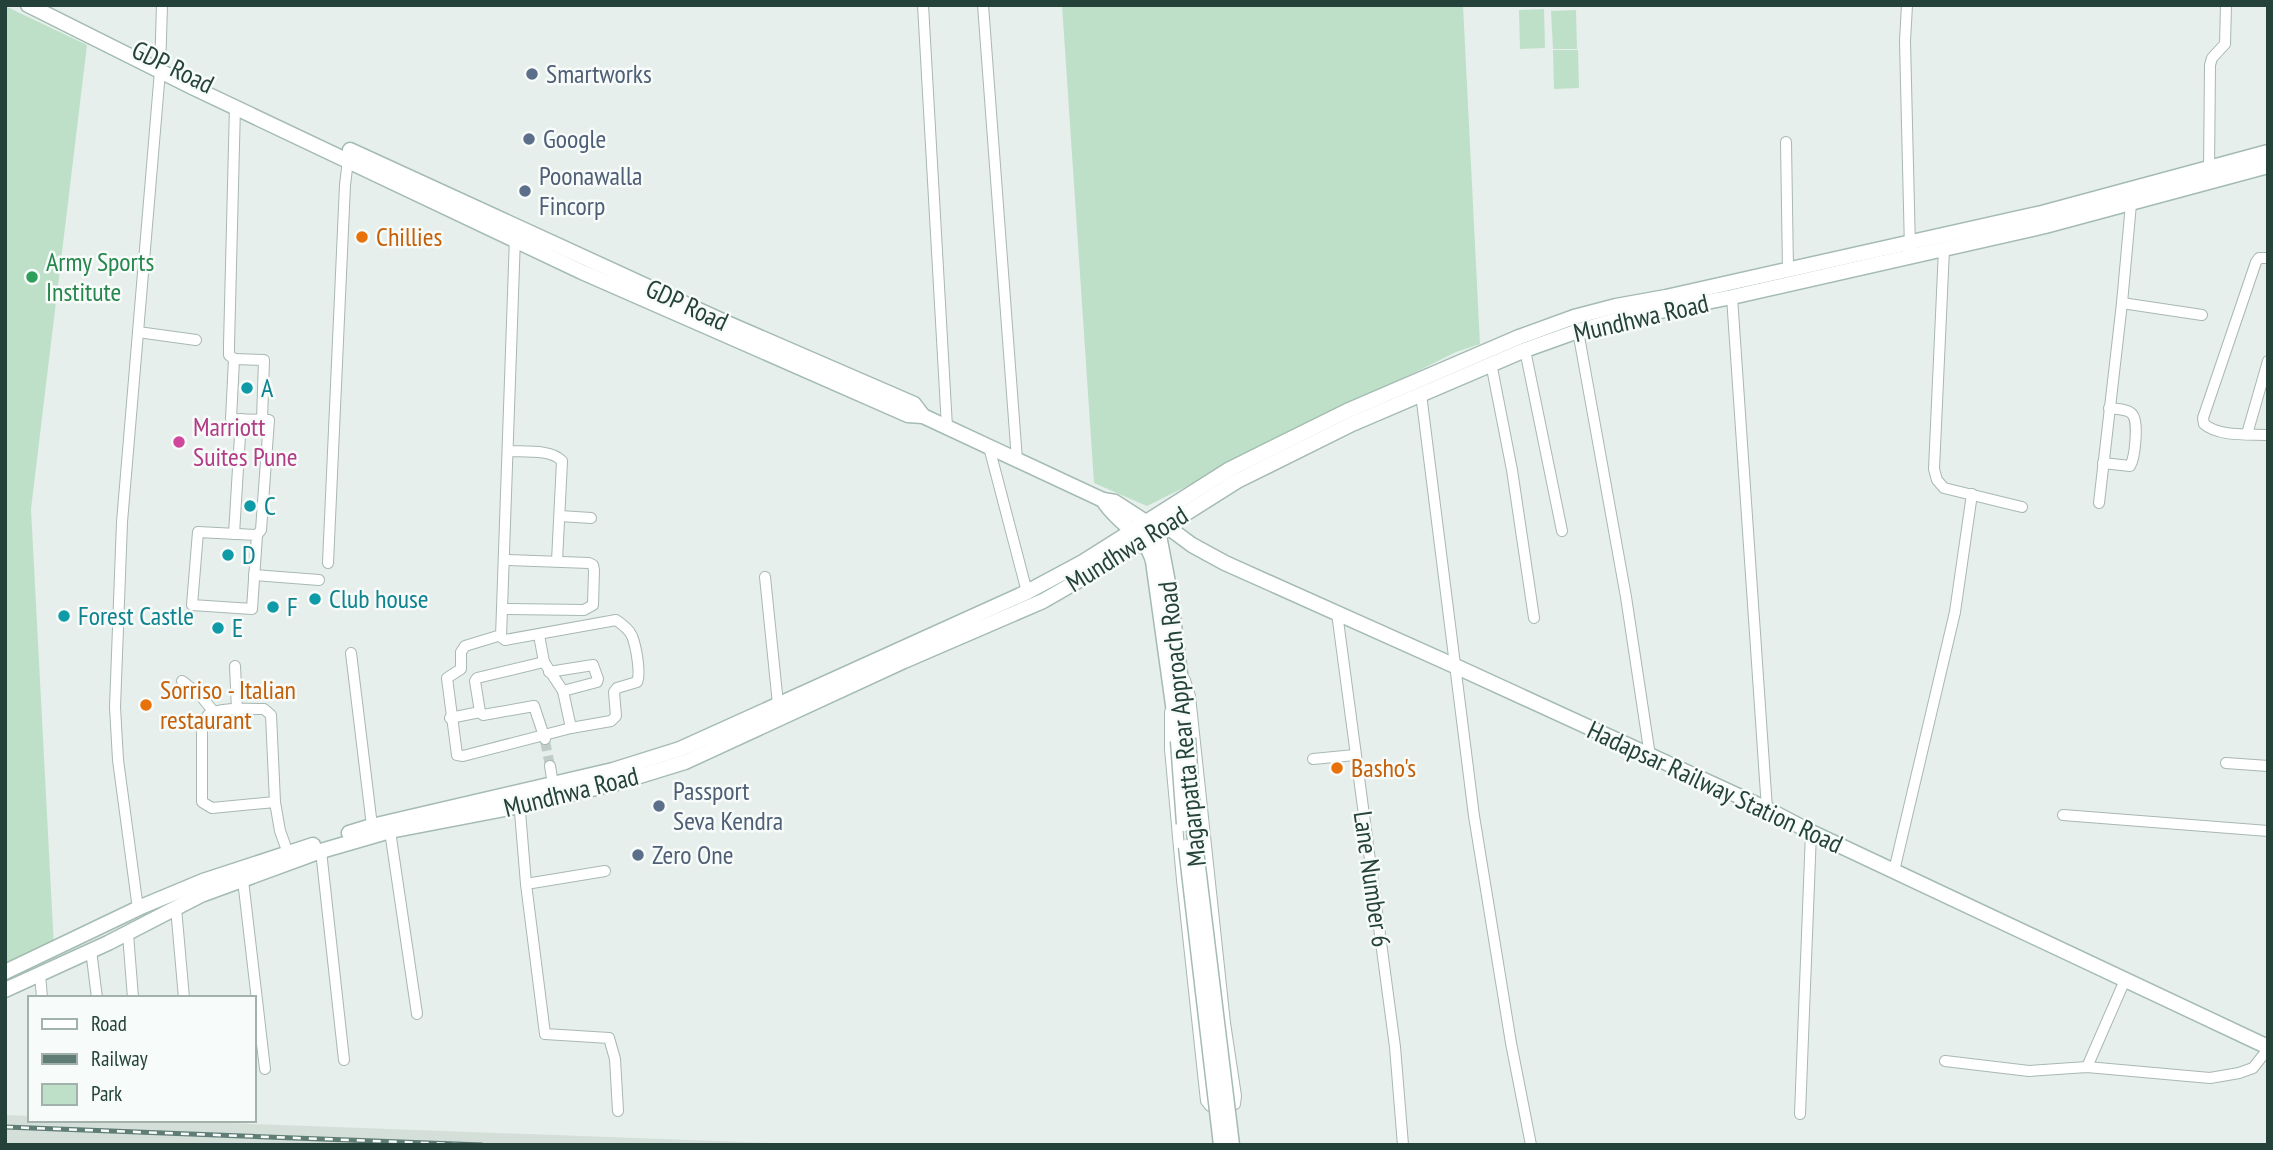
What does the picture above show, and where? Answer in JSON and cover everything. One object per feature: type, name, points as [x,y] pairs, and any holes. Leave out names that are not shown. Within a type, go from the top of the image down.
[{"type":"main road","points":[[28,5],[160,66],[401,187],[516,232]]},
{"type":"main road","name":"GDP Road","points":[[45,5],[107,34],[160,66],[516,232],[914,404],[923,416],[1103,500]]},
{"type":"main road","name":"Mundhwa Road","points":[[1156,525],[1230,469],[1285,440],[1516,348],[1620,319],[1732,297],[2042,213],[2263,160]]},
{"type":"main road","name":"Mundhwa Road","points":[[5,972],[203,881],[372,826],[617,783],[682,756],[904,661],[1027,592],[1291,453],[1491,363],[1574,317],[1788,270],[1910,249],[1944,249],[2131,204],[2209,175]]},
{"type":"main road","points":[[1103,500],[1115,502],[1156,525]]},
{"type":"main road","name":"Magarpatta Rear Approach Road","points":[[1103,500],[1109,511],[1150,548],[1153,561],[1171,696],[1183,740],[1232,1145]]},
{"type":"main road","name":"Hadapsar Railway Station Road","points":[[1156,525],[1225,563],[1767,809],[2268,1048]]},
{"type":"main road","name":"Magarpatta Rear Approach Road","points":[[1156,525],[1170,593],[1179,668],[1186,845],[1221,1145]]},
{"type":"main road","name":"Mundhwa Road","points":[[86,947],[129,928],[133,930],[201,895],[321,851],[519,799],[554,784],[682,756],[778,704],[1043,601],[1090,574],[1137,535]]},
{"type":"main road","points":[[5,986],[40,974],[86,947],[117,924],[120,918]]},
{"type":"main road","points":[[5,986],[86,947]]},
{"type":"street","points":[[138,909],[118,760],[115,707],[122,522],[160,66],[162,5]]},
{"type":"street","points":[[923,5],[947,427]]},
{"type":"street","points":[[983,5],[1017,460]]},
{"type":"street","points":[[1907,5],[1905,41],[1910,249]]},
{"type":"street","points":[[2209,175],[2210,65],[2212,58],[2225,44],[2226,5]]},
{"type":"street","points":[[235,106],[229,355],[234,359],[264,360],[262,420]]},
{"type":"street","points":[[1786,142],[1788,270]]},
{"type":"street","points":[[328,563],[348,160]]},
{"type":"street","points":[[2099,503],[2131,204]]},
{"type":"street","points":[[501,635],[465,646],[461,652],[461,670],[447,678],[450,718],[457,755],[463,756],[545,738],[571,729],[611,721],[616,716],[614,692],[617,688],[637,682],[640,675],[632,635],[624,624],[616,620],[505,640],[501,635],[516,232]]},
{"type":"street","points":[[1944,249],[1934,469],[1937,480],[1944,488],[2022,507]]},
{"type":"street","points":[[2268,258],[2259,258],[2256,262],[2203,418],[2209,429],[2268,435]]},
{"type":"street","points":[[1732,297],[1767,809]]},
{"type":"street","points":[[2122,303],[2202,315]]},
{"type":"street","points":[[1578,331],[1626,597],[1650,757]]},
{"type":"street","points":[[138,332],[196,340]]},
{"type":"street","points":[[1516,348],[1562,531]]},
{"type":"street","points":[[234,359],[232,419],[269,420],[252,609],[192,605],[198,532],[257,535]]},
{"type":"street","points":[[2247,434],[2268,361]]},
{"type":"street","points":[[1491,363],[1512,470],[1534,618]]},
{"type":"street","points":[[1421,394],[1474,816],[1511,1043],[1531,1145]]},
{"type":"street","points":[[2103,463],[2130,466],[2134,457],[2133,415],[2109,408]]},
{"type":"street","points":[[234,534],[241,419]]},
{"type":"street","points":[[989,447],[1027,592]]},
{"type":"street","points":[[508,451],[552,454],[559,457],[563,466],[557,561]]},
{"type":"street","points":[[1894,871],[1955,612],[1972,494]]},
{"type":"street","points":[[560,516],[592,518]]},
{"type":"street","points":[[502,609],[589,609],[593,605],[593,565],[589,562],[505,560]]},
{"type":"street","points":[[254,575],[319,580]]},
{"type":"street","points":[[765,577],[778,704]]},
{"type":"street","name":"Lane Number 6","points":[[1337,613],[1395,1047],[1403,1145]]},
{"type":"street","points":[[539,635],[547,667],[563,691],[571,729]]},
{"type":"street","points":[[352,653],[372,826]]},
{"type":"street","points":[[480,712],[475,687],[477,678],[547,667],[593,665],[597,682],[563,691]]},
{"type":"street","points":[[234,666],[237,710]]},
{"type":"street","points":[[1171,696],[1168,722],[1170,749],[1206,1101],[1210,1106],[1231,1104],[1236,1101],[1236,1096],[1225,1023],[1190,696],[1179,668]]},
{"type":"street","points":[[182,681],[200,695],[214,712]]},
{"type":"street","points":[[450,718],[480,712],[486,715],[534,706],[545,738]]},
{"type":"street","points":[[275,802],[212,808],[202,802],[202,731],[204,722],[214,712],[264,709],[271,715],[275,802],[280,831],[288,853]]},
{"type":"street","points":[[1313,759],[1355,755]]},
{"type":"street","points":[[2226,763],[2268,766]]},
{"type":"street","points":[[550,766],[554,784]]},
{"type":"street","points":[[519,799],[526,884],[545,1034],[609,1038],[615,1059],[618,1111]]},
{"type":"street","points":[[2063,815],[2268,831]]},
{"type":"street","points":[[390,831],[417,1014]]},
{"type":"street","points":[[1800,1114],[1811,832]]},
{"type":"street","points":[[321,851],[344,1060]]},
{"type":"street","points":[[526,884],[605,871]]},
{"type":"street","points":[[243,880],[265,1069]]},
{"type":"street","points":[[176,908],[184,996]]},
{"type":"street","points":[[133,930],[133,996]]},
{"type":"street","points":[[86,947],[97,996]]},
{"type":"street","points":[[40,974],[42,996]]},
{"type":"street","points":[[2087,1067],[2125,980]]},
{"type":"street","points":[[1945,1061],[2029,1071],[2087,1067],[2210,1078],[2253,1068],[2268,1048]]},
{"type":"shaded area","points":[[5,1115],[28,1116],[28,1122],[201,1122],[825,1145],[5,1145]]},
{"type":"green space","points":[[1062,5],[1463,5],[1480,344],[1456,352],[1147,506],[1094,483]]},
{"type":"green space","name":"Army Sports Institute","points":[[5,6],[87,45],[31,509],[54,948],[5,969]]},
{"type":"green space","points":[[1544,9],[1545,48],[1520,49],[1519,10]]},
{"type":"green space","points":[[1576,10],[1577,49],[1553,49],[1551,11]]},
{"type":"green space","points":[[1553,50],[1578,50],[1579,88],[1554,89]]},
{"type":"tunnel","points":[[545,741],[550,766]]},
{"type":"railway","points":[[5,1127],[482,1145]]},
{"type":"place","name":"Smartworks","points":[[532,74]]},
{"type":"place","name":"Google","points":[[529,139]]},
{"type":"place","name":"Poonawalla Fincorp","points":[[525,191]]},
{"type":"place","name":"Chillies","points":[[362,237]]},
{"type":"place","name":"Army Sports Institute","points":[[32,277]]},
{"type":"place","name":"A","points":[[247,388]]},
{"type":"place","name":"Marriott Suites Pune","points":[[179,442]]},
{"type":"place","name":"C","points":[[250,506]]},
{"type":"place","name":"D","points":[[228,555]]},
{"type":"place","name":"Club house","points":[[315,599]]},
{"type":"place","name":"F","points":[[273,607]]},
{"type":"place","name":"Forest Castle","points":[[64,616]]},
{"type":"place","name":"E","points":[[218,628]]},
{"type":"place","name":"Sorriso - Italian restaurant","points":[[146,705]]},
{"type":"place","name":"Basho's","points":[[1337,768]]},
{"type":"place","name":"Passport Seva Kendra","points":[[659,806]]},
{"type":"place","name":"Zero One","points":[[638,855]]}]
